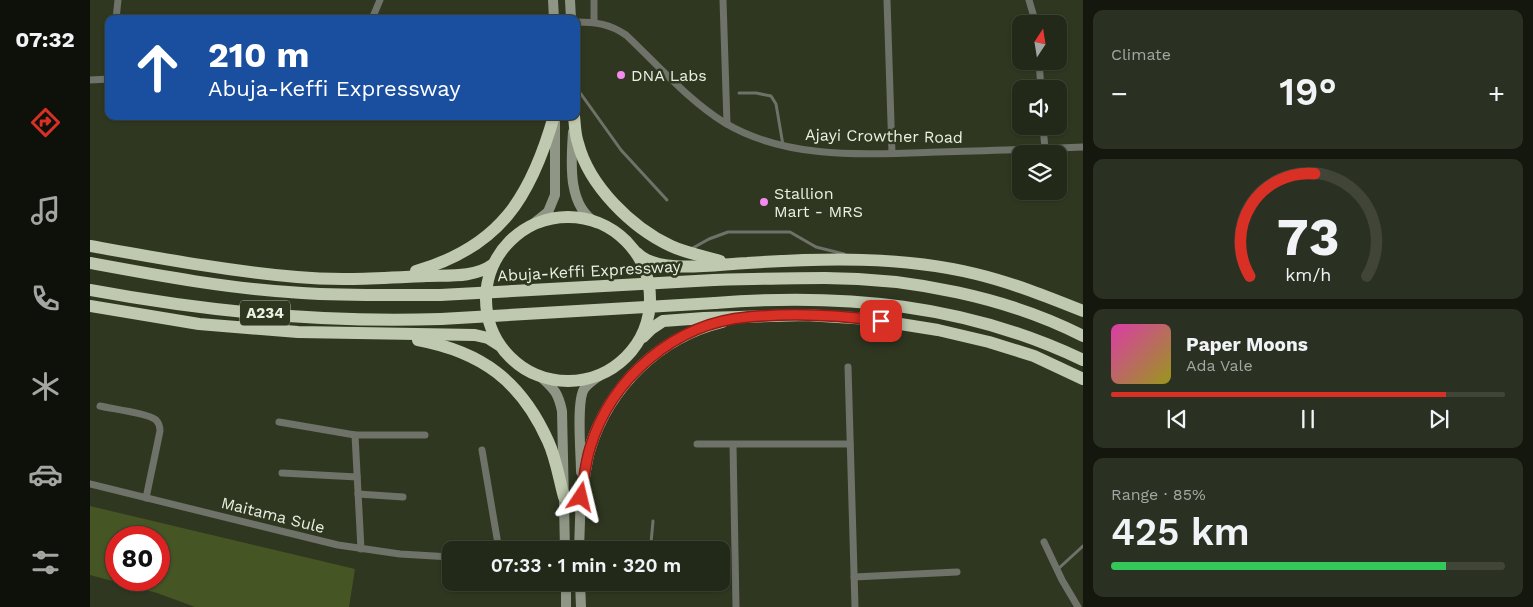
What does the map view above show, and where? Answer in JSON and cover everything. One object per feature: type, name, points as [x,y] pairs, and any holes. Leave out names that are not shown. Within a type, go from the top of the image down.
[{"type":"highway","points":[[359,280],[411,273],[447,262],[483,239],[516,207],[535,172],[553,120]]},
{"type":"highway","points":[[575,120],[580,149],[601,189],[628,218],[643,230],[673,247],[729,264]]},
{"type":"highway","points":[[500,346],[493,333],[486,306],[488,278],[492,265],[508,242],[518,233],[533,224],[551,218],[562,217],[584,218],[596,223],[615,233],[640,256],[649,261],[668,266],[778,260],[866,260],[914,263],[976,274],[1043,294],[1083,312]]},
{"type":"highway","name":"Abuja-Keffi Expressway","points":[[90,246],[230,269],[298,277],[359,280],[466,274],[486,270],[492,265]]},
{"type":"highway","points":[[632,247],[646,272],[650,293],[649,314],[639,340]]},
{"type":"highway","name":"Abuja-Keffi Expressway","points":[[90,263],[218,284],[300,293],[342,295],[440,295],[714,280],[826,278],[869,280],[915,285],[957,293],[1020,310],[1059,324],[1083,336]]},
{"type":"highway","name":"A234","points":[[90,290],[182,305],[306,316],[402,320],[746,301],[844,300],[893,304],[992,325],[1035,338],[1083,360]]},
{"type":"highway","points":[[90,306],[199,324],[298,332],[475,335],[488,338],[500,346],[518,364],[541,377],[578,381],[602,374],[623,360],[639,340],[651,329],[663,322],[704,318],[806,315],[869,319],[938,330],[989,342],[1034,356],[1083,379]]},
{"type":"highway","points":[[581,497],[590,448],[606,410],[628,378],[655,354],[679,338],[710,325],[747,317]]},
{"type":"highway","points":[[388,335],[432,343],[458,351],[476,359],[501,375],[522,395],[549,443],[564,497]]},
{"type":"main road","points":[[553,0],[554,15]]},
{"type":"main road","points":[[570,0],[571,15]]},
{"type":"main road","points":[[533,224],[548,212],[555,195],[554,120]]},
{"type":"main road","points":[[574,120],[572,162],[576,197],[583,212],[596,223]]},
{"type":"main road","points":[[579,541],[581,401],[585,388],[602,374]]},
{"type":"main road","points":[[541,377],[555,389],[562,411],[565,541]]},
{"type":"main road","points":[[566,591],[566,607]]},
{"type":"main road","points":[[580,591],[581,607]]},
{"type":"street","points":[[116,15],[118,0]]},
{"type":"street","points":[[374,15],[380,0]]},
{"type":"street","points":[[594,0],[594,22]]},
{"type":"street","points":[[723,0],[727,124]]},
{"type":"street","points":[[886,0],[892,153]]},
{"type":"street","points":[[1029,0],[1033,15]]},
{"type":"street","name":"Ajayi Crowther Road","points":[[580,22],[594,22],[615,28],[626,35],[700,106],[727,124],[753,136],[783,146],[819,152],[892,153],[1012,150]]},
{"type":"street","points":[[90,80],[105,79]]},
{"type":"street","name":"Ajayi Crowther Road","points":[[1067,148],[1083,147]]},
{"type":"street","points":[[848,367],[855,607]]},
{"type":"street","points":[[100,406],[146,416],[157,421],[159,425],[160,431],[146,498]]},
{"type":"street","points":[[279,422],[355,435],[425,435]]},
{"type":"street","points":[[355,435],[361,549]]},
{"type":"street","points":[[696,444],[850,444]]},
{"type":"street","points":[[734,445],[736,607]]},
{"type":"street","points":[[482,450],[497,541]]},
{"type":"street","points":[[282,473],[357,477]]},
{"type":"street","name":"Maitama Sule","points":[[90,484],[338,545],[400,554],[442,556]]},
{"type":"street","points":[[358,494],[403,497]]},
{"type":"street","points":[[1044,542],[1078,607]]},
{"type":"street","points":[[854,577],[957,572]]},
{"type":"lane","points":[[580,93],[621,150],[667,200]]},
{"type":"lane","points":[[739,93],[756,93],[771,96],[776,104],[783,146]]},
{"type":"lane","points":[[686,251],[728,232],[790,232],[816,247],[866,260]]},
{"type":"lane","points":[[651,541],[653,521]]},
{"type":"lane","points":[[1057,570],[1083,546]]},
{"type":"green space","points":[[90,506],[355,569],[349,607],[195,607],[150,591],[170,591],[170,526],[105,526],[105,579],[90,575]]},
{"type":"place","name":"DNA Labs","points":[[621,75]]},
{"type":"place","name":"Stallion Mart - MRS","points":[[764,202]]},
{"type":"route","points":[[581,497],[590,448],[606,410],[628,378],[668,344],[710,325],[747,317],[806,315],[881,321]]}]
